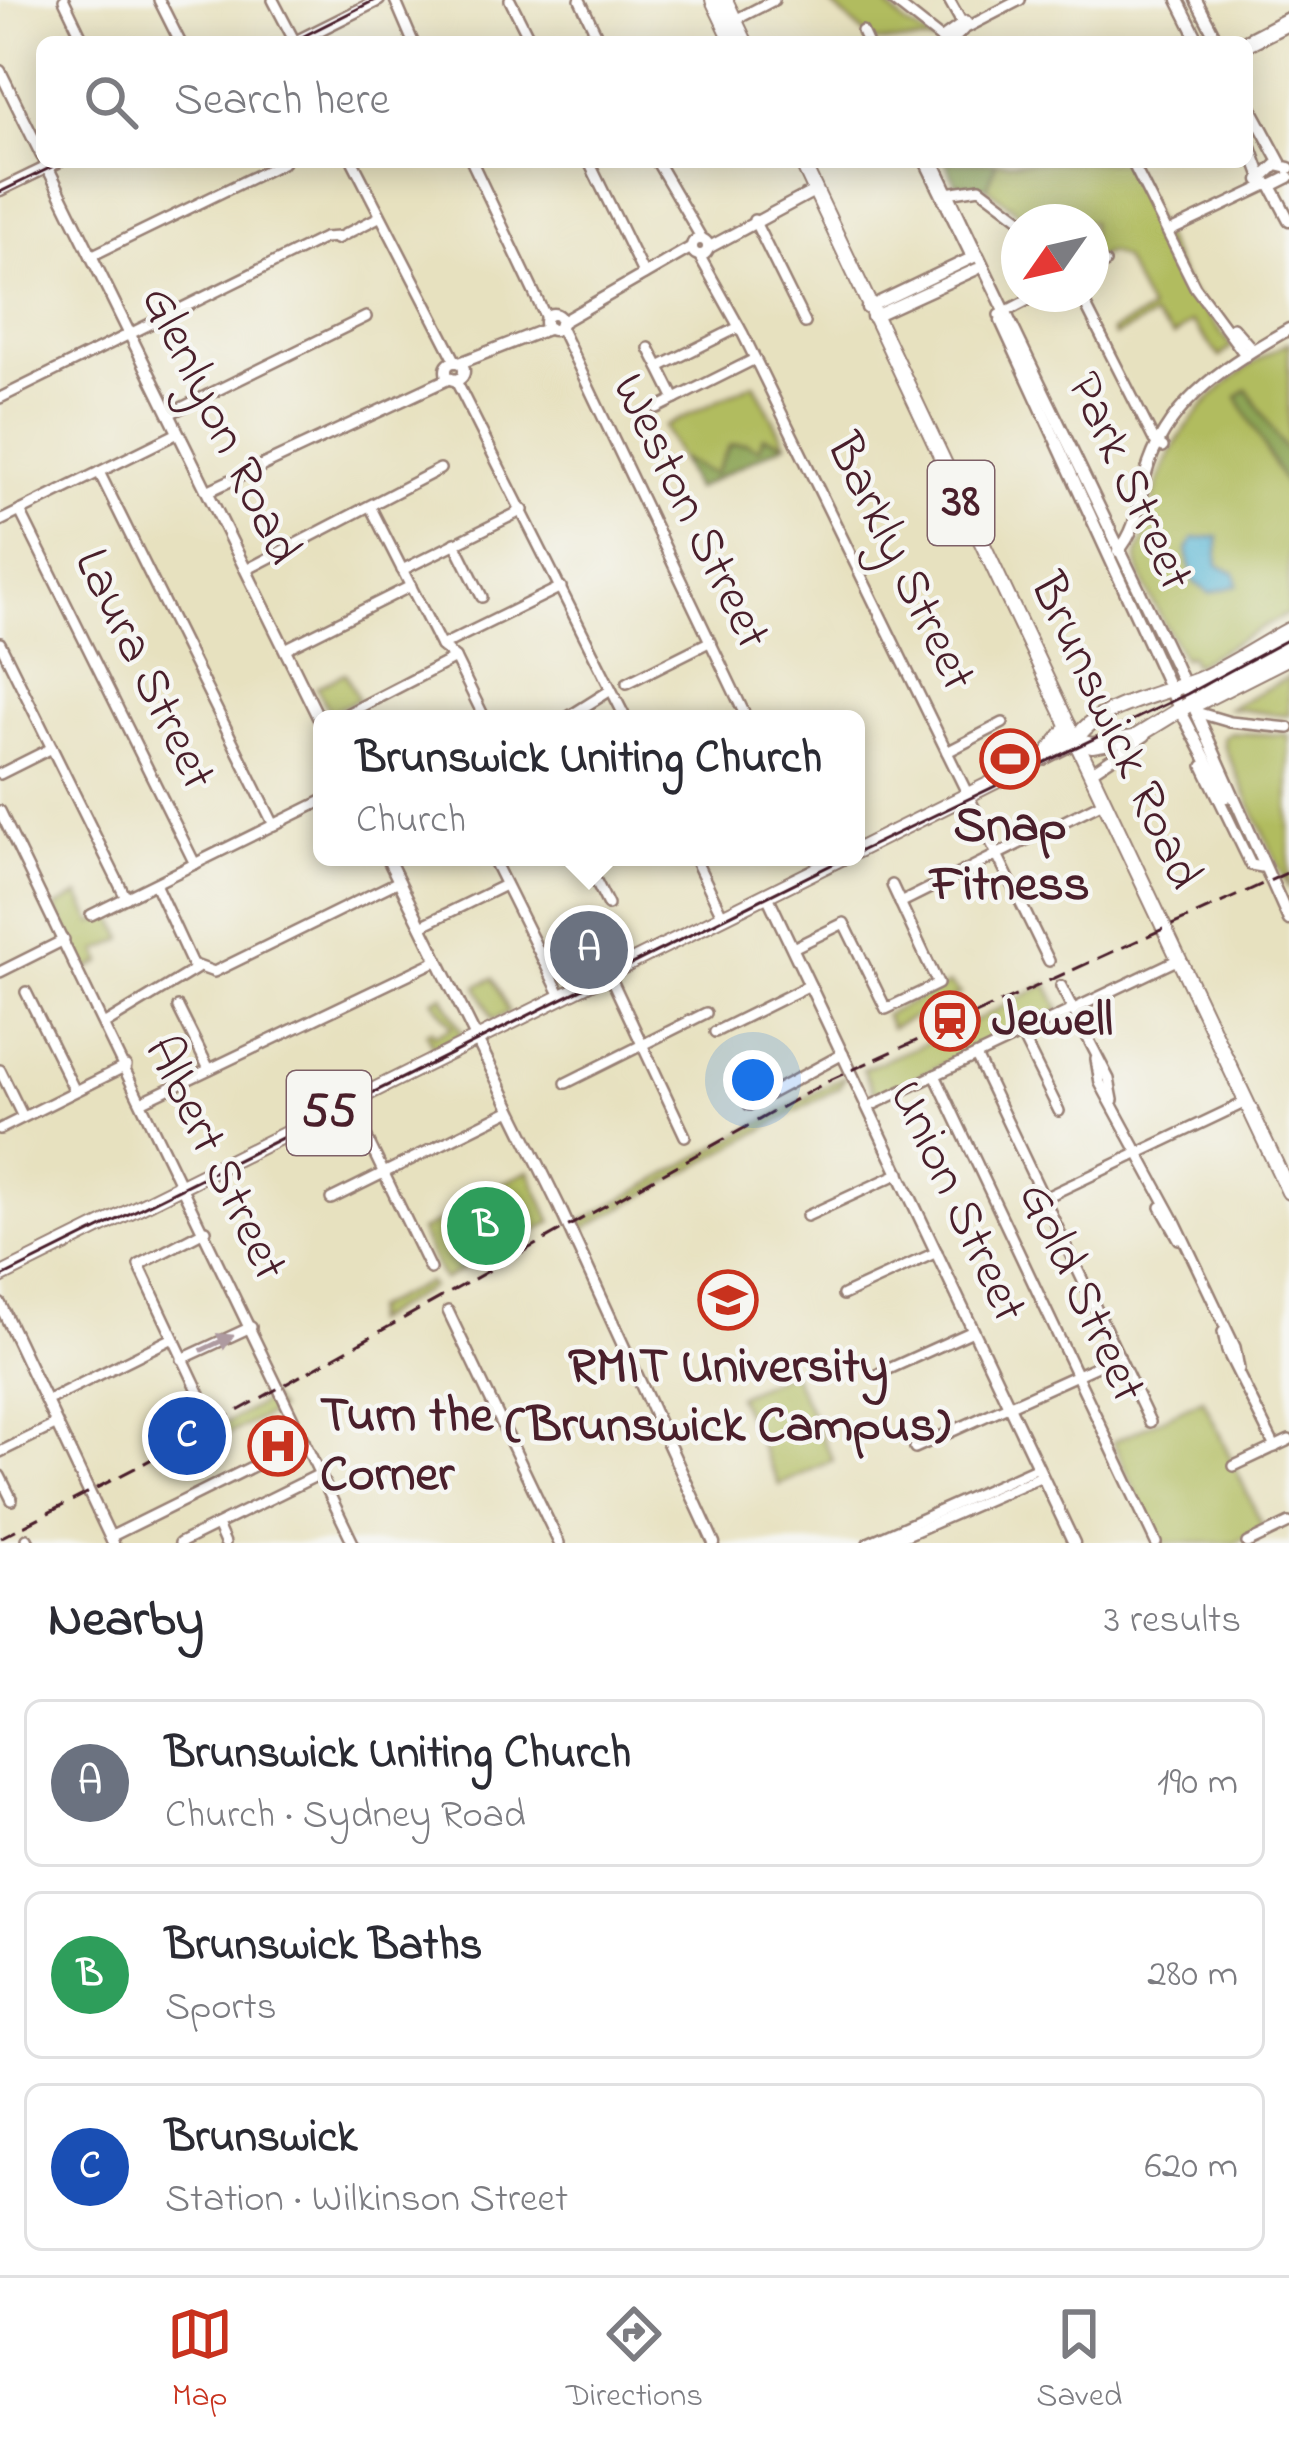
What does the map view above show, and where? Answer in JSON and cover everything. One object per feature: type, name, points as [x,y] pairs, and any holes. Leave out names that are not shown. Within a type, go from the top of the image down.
[{"type":"main road","points":[[712,0],[740,36]]},
{"type":"main road","points":[[725,0],[732,36]]},
{"type":"main road","name":"Brunswick Road","points":[[796,168],[812,192]]},
{"type":"main road","name":"Brunswick Road","points":[[804,168],[1287,1184]]},
{"type":"main road","points":[[1073,734],[1120,742],[1153,728],[1189,709],[1284,643],[1289,620]]},
{"type":"main road","points":[[865,846],[1046,756],[1096,720],[1284,643]]},
{"type":"main road","name":"55","points":[[0,1276],[767,895],[812,866]]},
{"type":"street","points":[[64,0],[81,36]]},
{"type":"street","points":[[159,0],[177,36]]},
{"type":"street","points":[[273,0],[292,36]]},
{"type":"street","points":[[307,36],[379,0]]},
{"type":"street","points":[[510,0],[528,36]]},
{"type":"street","points":[[580,0],[597,36]]},
{"type":"street","points":[[730,22],[774,0]]},
{"type":"street","points":[[892,0],[939,36]]},
{"type":"street","points":[[950,0],[962,23]]},
{"type":"street","points":[[950,36],[962,23],[1009,0]]},
{"type":"street","points":[[954,36],[1020,0]]},
{"type":"street","points":[[1178,0],[1196,36]]},
{"type":"street","points":[[1196,0],[1215,36]]},
{"type":"street","points":[[397,3],[413,36]]},
{"type":"street","points":[[1253,39],[1289,21]]},
{"type":"street","points":[[862,31],[864,36]]},
{"type":"street","name":"Glenlyon Road","points":[[0,70],[36,139]]},
{"type":"street","points":[[1169,228],[1286,167],[1253,110]]},
{"type":"street","points":[[1253,153],[1264,181],[1289,220]]},
{"type":"street","points":[[0,190],[38,168]]},
{"type":"street","name":"Glenlyon Road","points":[[51,168],[315,710]]},
{"type":"street","points":[[92,256],[272,168]]},
{"type":"street","points":[[356,168],[621,710]]},
{"type":"street","name":"Weston Street","points":[[478,168],[743,710]]},
{"type":"street","points":[[592,168],[644,275]]},
{"type":"street","name":"Barkly Street","points":[[660,168],[1049,961]]},
{"type":"street","name":"Park Street","points":[[933,168],[1289,916]]},
{"type":"street","points":[[1138,168],[1195,286],[1250,351]]},
{"type":"street","points":[[945,194],[980,188],[1001,204]]},
{"type":"street","points":[[208,491],[812,192]]},
{"type":"street","points":[[0,398],[317,243],[380,217]]},
{"type":"street","points":[[754,220],[805,322]]},
{"type":"street","points":[[869,312],[975,261]]},
{"type":"street","points":[[1090,312],[1160,445]]},
{"type":"street","points":[[169,414],[366,317]]},
{"type":"street","points":[[659,367],[739,326]]},
{"type":"street","points":[[1114,553],[1135,544],[1142,494],[1160,445],[1180,412],[1217,374],[1289,329]]},
{"type":"street","points":[[649,348],[675,399]]},
{"type":"street","points":[[657,408],[755,359]]},
{"type":"street","points":[[0,521],[178,433]]},
{"type":"street","points":[[246,570],[440,469]]},
{"type":"street","points":[[99,472],[274,825]]},
{"type":"street","points":[[371,508],[441,646],[455,658],[481,710]]},
{"type":"street","points":[[402,570],[523,509]]},
{"type":"street","name":"Laura Street","points":[[20,511],[195,864]]},
{"type":"street","points":[[455,544],[482,597]]},
{"type":"street","points":[[285,649],[411,586]]},
{"type":"street","points":[[441,646],[561,587]]},
{"type":"street","points":[[627,683],[709,642]]},
{"type":"street","points":[[0,644],[126,898]]},
{"type":"street","points":[[354,710],[455,658]]},
{"type":"street","points":[[579,710],[611,690]]},
{"type":"street","points":[[1189,709],[1230,722],[1289,728]]},
{"type":"street","name":"Park Street","points":[[1189,709],[1208,764],[1248,836]]},
{"type":"street","points":[[1208,739],[1230,722]]},
{"type":"street","points":[[947,752],[1003,723]]},
{"type":"street","points":[[1091,772],[1153,728]]},
{"type":"street","points":[[0,774],[52,748]]},
{"type":"street","name":"Park Street","points":[[1208,764],[1203,766],[1251,865],[1262,867]]},
{"type":"street","points":[[900,903],[1105,801]]},
{"type":"street","points":[[91,916],[313,806]]},
{"type":"street","name":"Albert Street","points":[[0,811],[185,1184],[353,1543]]},
{"type":"street","points":[[392,866],[714,1543]]},
{"type":"street","points":[[496,866],[562,998]]},
{"type":"street","points":[[588,866],[608,905]]},
{"type":"street","points":[[698,866],[723,917]]},
{"type":"street","points":[[105,1024],[196,969],[214,972],[399,881]]},
{"type":"street","points":[[155,884],[196,969]]},
{"type":"street","points":[[421,926],[506,885]]},
{"type":"street","points":[[793,948],[844,923],[886,1009],[938,984],[892,885]]},
{"type":"street","name":"Union Street","points":[[767,895],[1074,1543]]},
{"type":"street","points":[[0,972],[64,940]]},
{"type":"street","points":[[868,1107],[1179,959]]},
{"type":"street","points":[[143,1101],[248,1055],[438,960]]},
{"type":"street","points":[[609,974],[685,1136]]},
{"type":"street","points":[[715,1032],[809,985]]},
{"type":"street","points":[[1061,986],[1110,1082],[1113,1104],[1168,1226],[1182,1243],[1235,1347],[1239,1369],[1275,1447]]},
{"type":"street","points":[[26,992],[75,1091]]},
{"type":"street","points":[[178,1007],[208,1069]]},
{"type":"street","points":[[566,1083],[706,1013]]},
{"type":"street","points":[[1021,1034],[1059,1112]]},
{"type":"street","points":[[749,1105],[843,1054]]},
{"type":"street","points":[[976,1056],[1150,1422]]},
{"type":"street","points":[[0,1129],[126,1066]]},
{"type":"street","points":[[0,1070],[23,1117]]},
{"type":"street","name":"Gold Street","points":[[934,1075],[1156,1543]]},
{"type":"street","points":[[1044,1198],[1246,1102]]},
{"type":"street","points":[[350,1103],[430,1269]]},
{"type":"street","points":[[331,1198],[511,1110]]},
{"type":"street","points":[[807,1216],[900,1173]]},
{"type":"street","points":[[205,1405],[139,1263],[206,1230]]},
{"type":"street","points":[[843,1295],[937,1252]]},
{"type":"street","points":[[0,1304],[111,1540],[304,1441]]},
{"type":"street","points":[[448,1311],[559,1543]]},
{"type":"street","points":[[182,1359],[251,1327]]},
{"type":"street","points":[[880,1373],[973,1331]]},
{"type":"street","points":[[46,1401],[173,1338]]},
{"type":"street","points":[[915,1448],[1119,1356]]},
{"type":"street","points":[[0,1452],[57,1424]]},
{"type":"street","points":[[1234,1466],[1289,1440]]},
{"type":"street","points":[[888,1543],[1040,1472]]},
{"type":"street","points":[[181,1543],[320,1474]]},
{"type":"street","points":[[0,1476],[12,1501]]},
{"type":"street","points":[[1247,1543],[1289,1523]]},
{"type":"street","points":[[217,1525],[225,1543]]},
{"type":"street","points":[[868,1543],[907,1535]]},
{"type":"green space","points":[[826,0],[881,0],[905,24],[926,36],[867,36]]},
{"type":"green space","points":[[949,168],[1130,168],[1186,285],[1232,347],[1220,357],[1192,322],[1174,336],[1153,317],[1114,336],[1112,331],[1150,311],[1123,259],[1109,252],[1109,204],[1008,204],[982,184],[956,184]]},
{"type":"green space","points":[[949,168],[994,168],[988,187],[956,184]]},
{"type":"green space","points":[[1289,342],[1289,613],[1194,665],[1189,655],[1183,658],[1138,566],[1153,499],[1163,469],[1193,418],[1235,376]]},
{"type":"green space","points":[[754,383],[786,443],[695,489],[664,427]]},
{"type":"green space","points":[[1247,389],[1289,456],[1289,492],[1237,397]]},
{"type":"green space","points":[[763,436],[786,443],[695,489],[680,459],[714,474],[730,445],[746,443],[759,449]]},
{"type":"green space","points":[[345,673],[358,699],[328,710],[317,687]]},
{"type":"green space","points":[[1289,677],[1289,716],[1229,708]]},
{"type":"green space","points":[[1230,733],[1289,735],[1289,889],[1225,748],[1223,738]]},
{"type":"green space","points":[[79,895],[93,923],[112,914],[124,939],[98,951],[102,962],[86,970],[55,907]]},
{"type":"green space","points":[[493,978],[509,1012],[493,1020],[477,986]]},
{"type":"green space","points":[[949,984],[960,994],[891,1028],[885,1015]]},
{"type":"green space","points":[[1047,984],[1060,1010],[876,1096],[863,1069],[953,1032]]},
{"type":"green space","points":[[443,995],[462,1033],[434,1050],[426,1033],[432,1030],[435,1035],[452,1027],[433,1000]]},
{"type":"green space","points":[[845,1076],[840,1087],[585,1228],[582,1237],[577,1224]]},
{"type":"green space","points":[[529,1171],[552,1222],[443,1280],[420,1231],[472,1206],[469,1198]]},
{"type":"green space","points":[[428,1282],[431,1287],[371,1322],[373,1309]]},
{"type":"green space","points":[[791,1371],[833,1460],[779,1485],[737,1396]]},
{"type":"green space","points":[[270,1398],[278,1410],[198,1449],[198,1439]]},
{"type":"green space","points":[[1203,1399],[1264,1529],[1235,1543],[1159,1543],[1113,1442]]},
{"type":"water","points":[[1218,537],[1218,565],[1235,573],[1238,585],[1210,593],[1194,582],[1187,550],[1194,538]]},
{"type":"water","points":[[496,1223],[505,1240],[458,1267],[449,1250]]},
{"type":"tram line","points":[[304,36],[375,0]]},
{"type":"tram line","points":[[0,192],[50,168]]},
{"type":"tram line","points":[[865,849],[1187,694],[1289,639]]},
{"type":"tram line","points":[[0,1278],[829,866]]},
{"type":"railway","points":[[0,1538],[141,1465],[832,1079],[1289,872]]},
{"type":"place","name":"Snap Fitness","points":[[1010,759]]},
{"type":"place","name":"Brunswick Uniting Church","points":[[589,950]]},
{"type":"place","name":"Jewell","points":[[950,1021]]},
{"type":"place","name":"Brunswick Baths","points":[[486,1226]]},
{"type":"place","name":"RMIT University (Brunswick Campus)","points":[[728,1300]]},
{"type":"place","name":"Brunswick","points":[[187,1436]]},
{"type":"place","name":"Turn the Corner","points":[[278,1446]]}]
